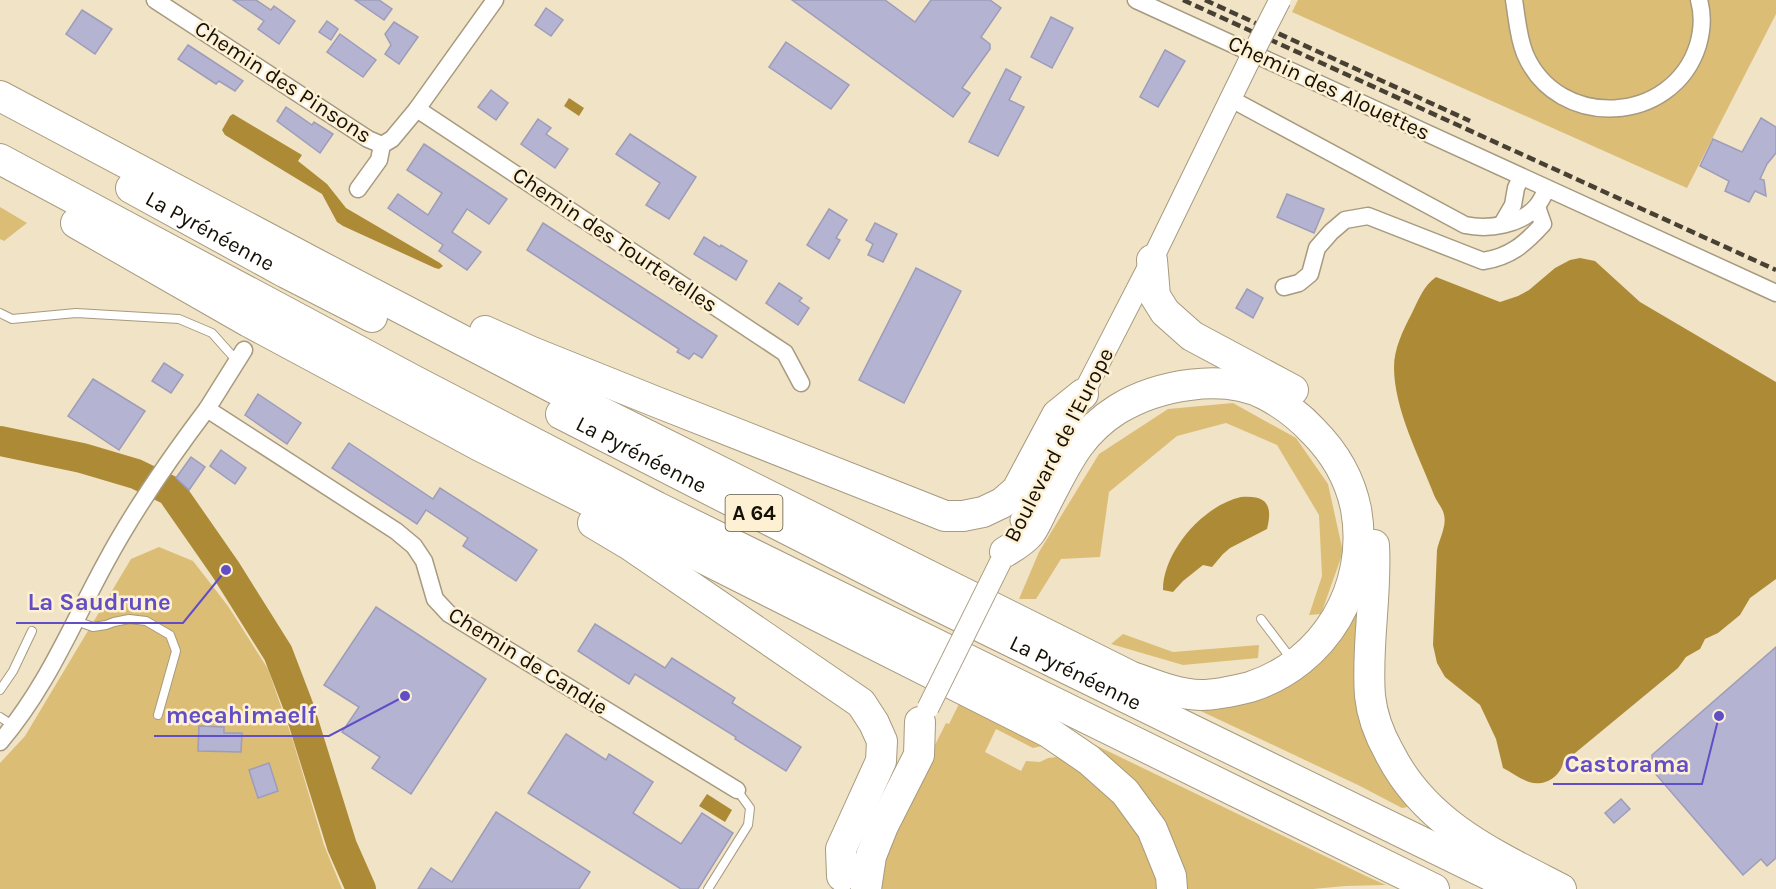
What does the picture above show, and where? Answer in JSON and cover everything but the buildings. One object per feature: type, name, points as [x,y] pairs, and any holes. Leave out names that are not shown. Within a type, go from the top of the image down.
[{"type":"highway","points":[[0,96],[573,398],[1130,676],[1166,688],[1200,695],[1232,692],[1265,682],[1296,665],[1322,640],[1341,612],[1352,583],[1359,552],[1356,509],[1347,478],[1328,446],[1306,424],[1265,394],[1237,386],[1209,383],[1176,386],[1150,394],[1119,409],[1092,428],[1074,451],[1029,535],[1003,557]]},
{"type":"highway","name":"La Pyrénéenne","points":[[0,117],[286,273],[680,476],[922,598],[1518,889]]},
{"type":"highway","name":"La Pyrénéenne","points":[[0,159],[415,381],[657,507],[1434,889]]},
{"type":"highway","points":[[36,179],[60,213],[249,322],[478,445],[1048,732],[1089,760],[1125,792],[1152,829],[1171,876],[1172,889]]},
{"type":"highway","points":[[1152,260],[1155,296],[1165,312],[1192,336],[1288,386],[1330,422],[1353,457],[1365,484],[1373,514],[1375,552],[1370,698],[1380,735],[1397,768],[1417,794],[1452,828],[1495,855],[1561,889]]},
{"type":"highway","points":[[318,265],[346,267],[532,352],[945,516],[963,516],[983,512],[1002,503],[1017,490],[1057,415],[1083,394]]},
{"type":"highway","points":[[478,445],[495,464],[630,545],[861,703],[882,741],[881,761],[841,849],[848,885]]},
{"type":"highway","points":[[848,885],[871,856],[919,756],[924,715]]},
{"type":"street","name":"Chemin des Pinsons","points":[[155,0],[368,140],[382,144]]},
{"type":"street","points":[[358,189],[379,160],[382,144],[392,139],[417,109],[495,0]]},
{"type":"street","name":"Chemin des Alouettes","points":[[1136,0],[1776,293]]},
{"type":"street","name":"Boulevard de l'Europe","points":[[924,715],[1280,0]]},
{"type":"street","points":[[1514,0],[1520,40],[1534,69],[1544,81],[1572,102],[1606,109],[1640,104],[1673,85],[1687,71],[1700,39],[1702,22],[1700,0]]},
{"type":"street","points":[[1231,99],[1465,225],[1492,227],[1519,219],[1537,207],[1547,189]]},
{"type":"street","name":"Chemin des Tourterelles","points":[[417,109],[785,353],[801,383]]},
{"type":"street","points":[[1502,224],[1513,205],[1521,177]]},
{"type":"street","points":[[1284,287],[1299,283],[1310,274],[1317,248],[1345,220],[1368,216],[1483,261],[1508,255],[1530,238],[1543,224],[1537,207]]},
{"type":"street","points":[[0,742],[7,721],[47,677],[106,561],[149,489],[207,409],[241,355]]},
{"type":"street","name":"Chemin de Candie","points":[[207,409],[396,531],[414,546],[424,561],[435,599],[449,614],[737,790]]},
{"type":"lane","points":[[0,313],[12,319],[76,313],[179,319],[212,333],[241,355]]},
{"type":"lane","points":[[76,621],[93,627],[129,619],[146,621],[170,635],[176,651],[158,715]]},
{"type":"lane","points":[[1261,619],[1296,665]]},
{"type":"lane","points":[[0,690],[13,671],[32,631]]},
{"type":"lane","points":[[708,889],[748,825],[750,808],[737,790]]},
{"type":"shaded area","points":[[1298,0],[1776,0],[1776,14],[1687,188],[1292,12]]},
{"type":"shaded area","points":[[569,98],[584,108],[579,116],[564,106]]},
{"type":"shaded area","points":[[233,114],[302,155],[298,161],[327,184],[346,208],[443,266],[439,269],[435,268],[337,222],[322,194],[225,135],[222,130]]},
{"type":"shaded area","points":[[0,207],[27,223],[4,241],[0,239]]},
{"type":"shaded area","points":[[1580,258],[1595,261],[1640,302],[1776,382],[1776,579],[1750,598],[1740,615],[1718,633],[1705,639],[1700,649],[1686,657],[1678,668],[1563,763],[1559,773],[1546,782],[1535,783],[1522,779],[1503,768],[1496,739],[1480,705],[1445,677],[1437,663],[1433,645],[1437,550],[1445,519],[1403,416],[1395,383],[1394,360],[1405,327],[1424,289],[1436,277],[1500,302],[1529,290],[1555,268],[1570,260]]},
{"type":"shaded area","points":[[1233,403],[1296,438],[1328,484],[1343,552],[1321,614],[1309,615],[1322,576],[1319,515],[1277,445],[1226,423],[1177,436],[1109,492],[1100,557],[1061,559],[1036,599],[1019,599],[1039,552],[1099,454],[1168,409]]},
{"type":"shaded area","points":[[1241,497],[1257,498],[1266,503],[1269,514],[1267,529],[1230,548],[1212,567],[1203,565],[1173,592],[1163,590],[1170,560],[1188,532],[1213,509]]},
{"type":"shaded area","points":[[159,547],[193,561],[228,606],[268,669],[293,741],[324,845],[342,889],[0,889],[0,763],[25,736],[131,559]]},
{"type":"shaded area","points":[[1358,584],[1359,668],[1414,806],[1402,808],[1173,698],[1255,691]]},
{"type":"shaded area","points":[[1123,634],[1173,652],[1259,645],[1258,658],[1183,665],[1111,644]]},
{"type":"shaded area","points":[[963,696],[1047,745],[1033,748],[996,729],[985,752],[1021,771],[1026,761],[1040,762],[1048,758],[1066,756],[1109,791],[1141,831],[1162,889],[877,889],[885,845],[946,723],[949,724]]},
{"type":"shaded area","points":[[1087,741],[1386,885],[1313,889],[1183,889]]},
{"type":"shaded area","points":[[707,794],[732,810],[725,822],[699,806]]},
{"type":"waterway","points":[[0,441],[82,458],[136,474],[171,491],[226,570],[278,653],[299,708],[342,846],[361,889]]},
{"type":"railway","points":[[1183,0],[1776,270]]},
{"type":"railway","points":[[1205,0],[1470,121]]},
{"type":"place","name":"La Saudrune","points":[[226,570]]},
{"type":"place","name":"mecahimaelf","points":[[405,696]]},
{"type":"place","name":"Castorama","points":[[1719,716]]}]
